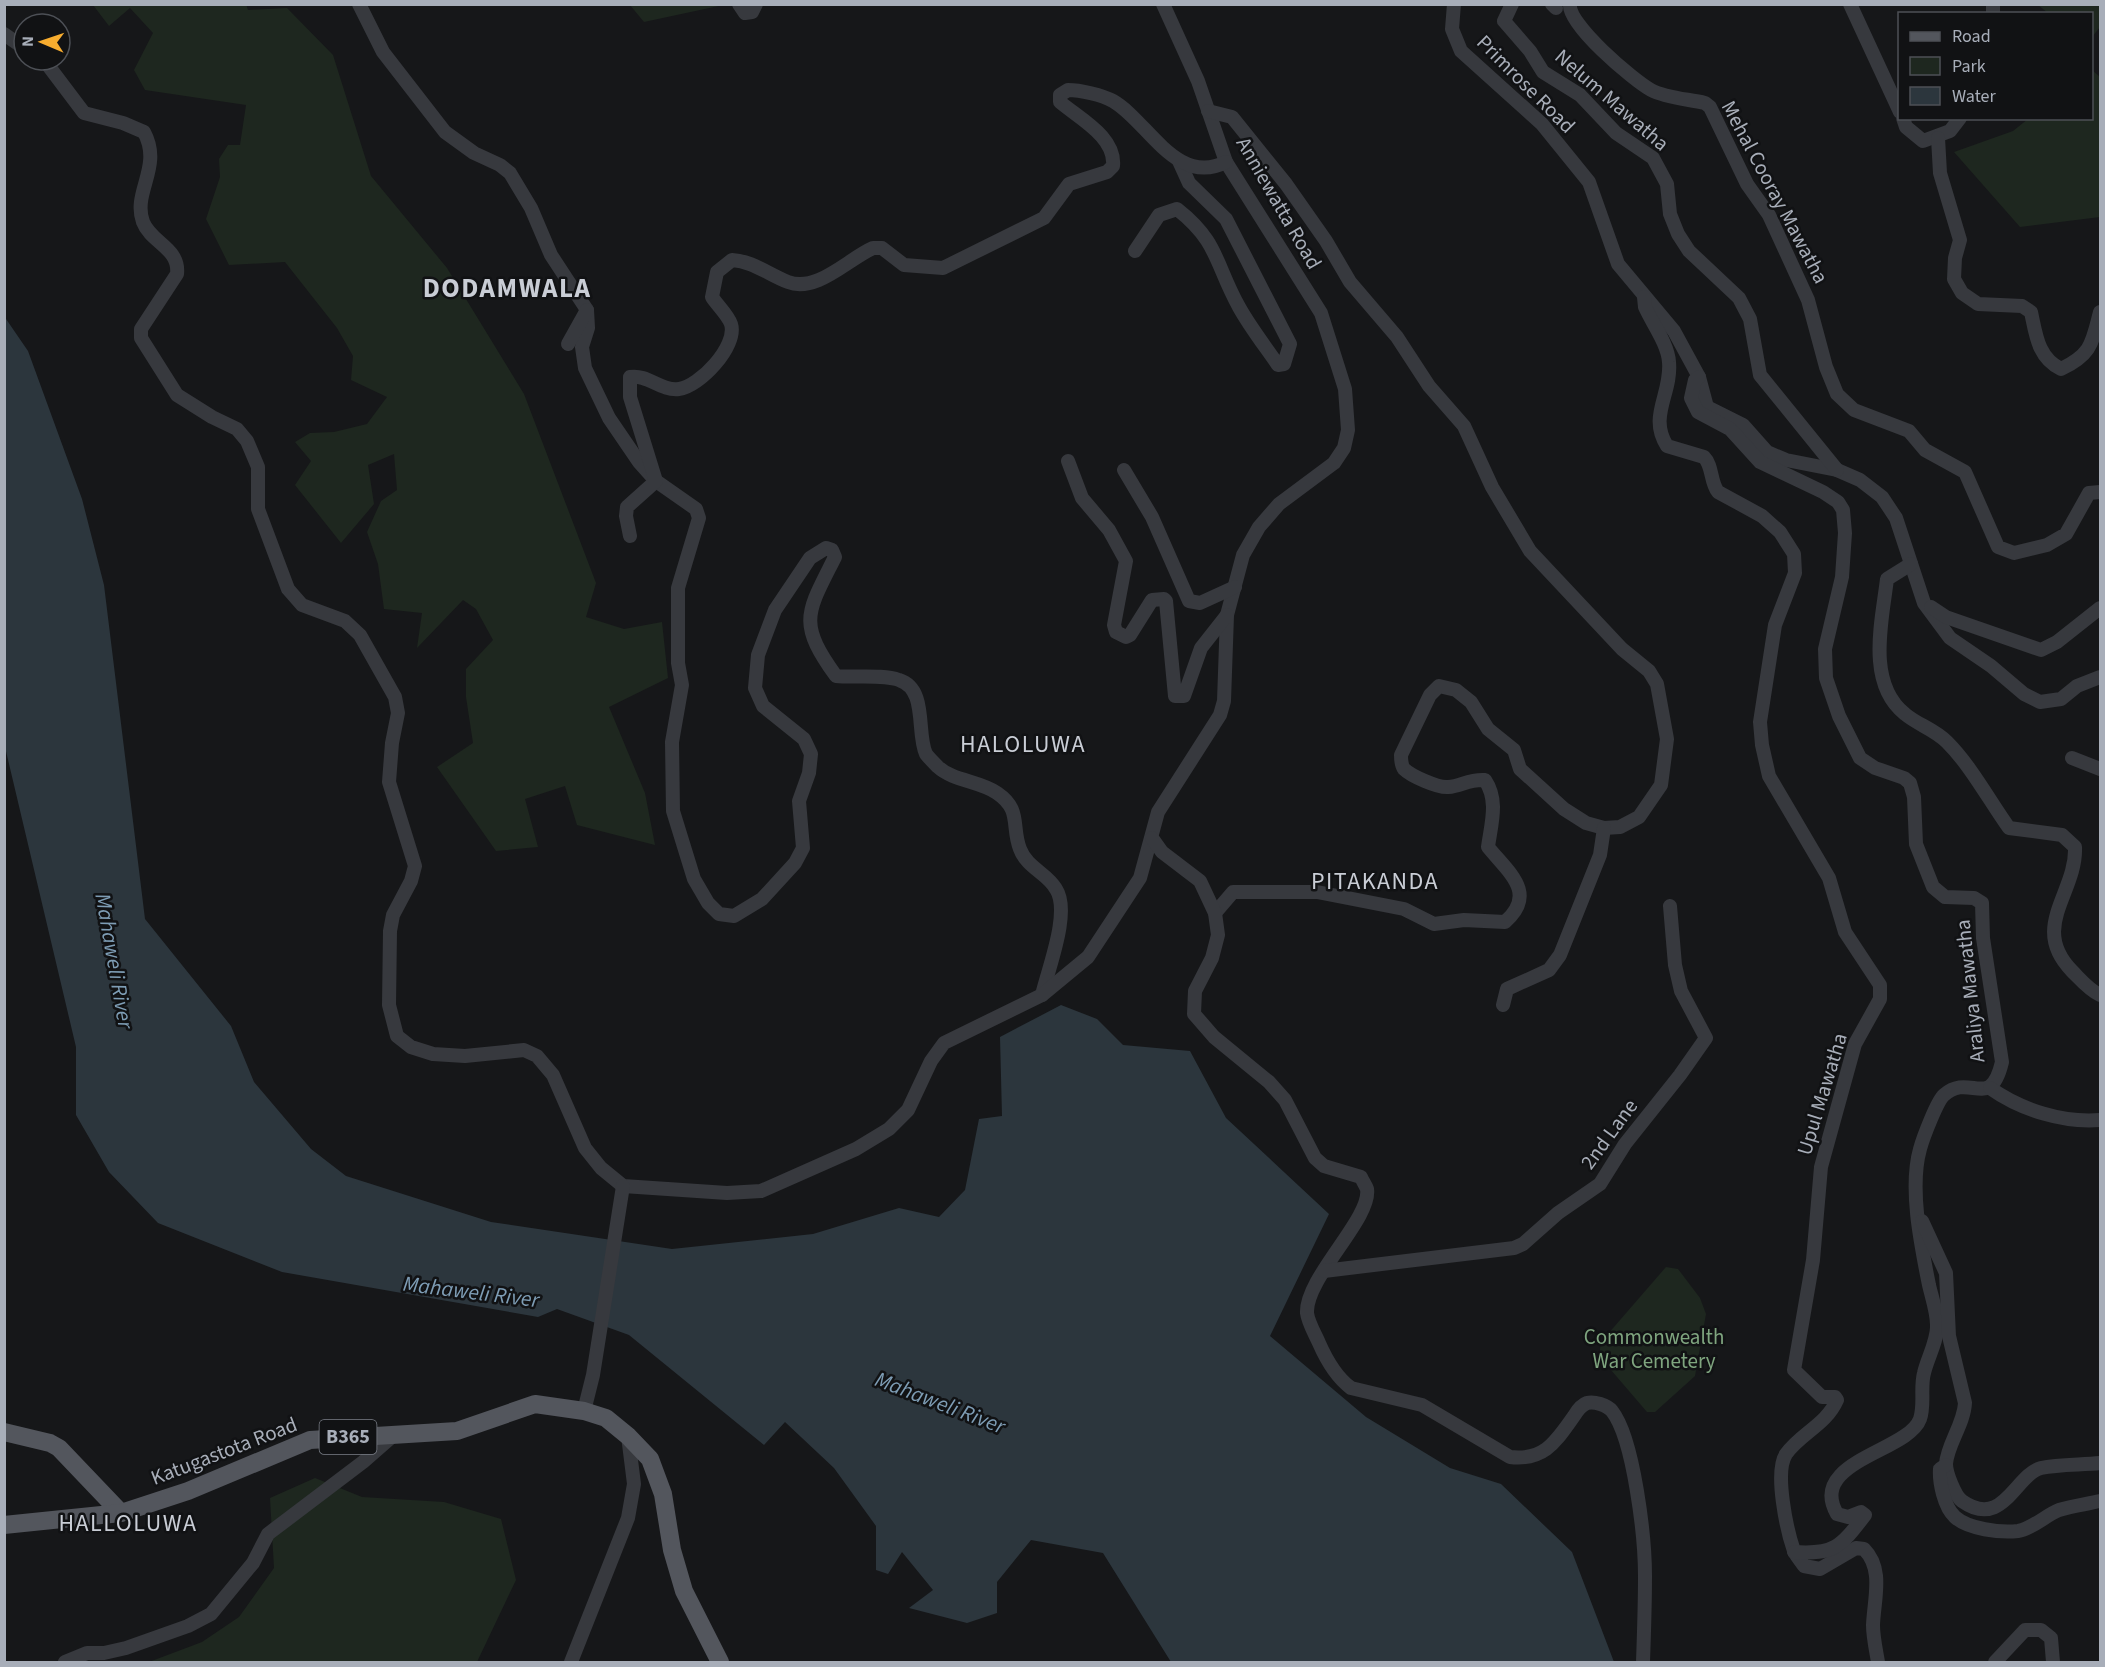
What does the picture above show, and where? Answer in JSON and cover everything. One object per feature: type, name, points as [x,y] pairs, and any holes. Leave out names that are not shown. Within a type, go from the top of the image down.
[{"type":"main road","name":"Katugastota Road","points":[[4,1525],[121,1513],[188,1491],[310,1440],[457,1431],[535,1404],[584,1411],[606,1418],[628,1436],[650,1459],[663,1494],[672,1550],[684,1591],[710,1638],[720,1662]]},
{"type":"main road","points":[[4,1432],[50,1443],[59,1448],[121,1513]]},
{"type":"street","points":[[359,4],[383,52],[445,132],[474,153],[500,165],[510,173],[531,208],[551,255],[587,310],[588,328],[582,347],[585,368],[609,418],[639,462],[656,481],[696,509],[699,518],[678,588],[678,663],[682,685],[672,742],[672,780],[674,811],[694,879],[708,903],[719,914],[734,916],[762,899],[795,863],[803,848],[800,801],[811,754],[804,738],[763,706],[755,688],[758,655],[775,610],[810,558],[826,548],[832,550],[835,557],[811,606],[808,619],[816,648],[836,676],[901,680],[910,688],[919,705],[926,753],[940,769],[995,791],[1007,802],[1015,814],[1017,841],[1023,856],[1056,888],[1062,902],[1061,921],[1042,995]]},
{"type":"street","points":[[739,4],[745,13],[752,12],[756,4]]},
{"type":"street","name":"Anniewatta Road","points":[[1163,4],[1198,81],[1226,162],[1321,313],[1346,389],[1348,430],[1344,448],[1334,463],[1279,504],[1259,527],[1244,555],[1227,615]]},
{"type":"street","name":"Primrose Road","points":[[1454,4],[1452,29],[1461,51],[1542,124],[1589,182],[1618,264],[1674,331],[1699,377],[1707,407],[1743,425],[1767,452],[1786,460],[1836,470],[1860,480],[1882,497],[1896,518],[1924,603],[1950,638],[1991,666],[2024,694],[2040,702],[2061,699],[2077,687],[2100,677]]},
{"type":"street","name":"Nelum Mawatha","points":[[1512,4],[1504,21],[1530,51],[1543,72],[1580,95],[1616,133],[1653,158],[1667,184],[1670,214],[1678,234],[1689,251],[1739,298],[1750,319],[1760,375],[1836,470]]},
{"type":"street","name":"Mehal Cooray Mawatha","points":[[1570,4],[1570,13],[1591,41],[1650,90],[1705,103],[1710,107],[1747,184],[1768,215],[1808,300],[1826,367],[1837,394],[1854,410],[1909,431],[1925,450],[1965,472],[1998,547],[2014,553],[2047,545],[2066,534],[2089,493],[2100,492]]},
{"type":"street","points":[[1850,4],[1898,110]]},
{"type":"street","points":[[53,72],[84,113],[123,123],[144,132],[152,154],[141,208],[142,220],[146,228],[175,257],[178,265],[177,274],[141,328],[141,338],[177,395],[212,417],[237,429],[247,441],[258,467],[258,509],[288,589],[302,605],[345,621],[360,635],[395,697],[398,713],[392,743],[389,782],[415,866],[411,882],[393,915],[390,931],[389,1005],[397,1036],[411,1047],[433,1054],[465,1056],[524,1050],[537,1056],[553,1075],[585,1148],[601,1168],[623,1186],[728,1193],[761,1191],[856,1149],[889,1129],[908,1110],[931,1061],[944,1043],[1042,995],[1088,957],[1140,878],[1158,812],[1221,715],[1224,700],[1227,615]]},
{"type":"street","points":[[656,481],[630,397],[630,377],[639,376],[665,389],[681,389],[698,381],[716,365],[731,334],[731,324],[712,297],[717,272],[732,260],[744,261],[791,283],[815,283],[873,248],[882,248],[904,265],[918,268],[943,268],[971,256],[1044,218],[1070,184],[1107,172],[1113,166],[1114,155],[1109,143],[1060,102],[1060,95],[1068,90],[1112,101],[1179,161],[1189,183],[1226,219],[1290,344],[1284,364],[1278,365],[1239,307],[1210,242],[1194,223],[1177,209],[1159,215],[1135,251]]},
{"type":"street","points":[[1208,111],[1232,117],[1279,176],[1326,241],[1350,282],[1397,337],[1429,386],[1464,426],[1492,488],[1530,551],[1622,649],[1649,671],[1657,684],[1667,739],[1661,785],[1639,817],[1620,827],[1604,828],[1586,823],[1564,809],[1520,769],[1515,750],[1488,729],[1471,702],[1456,690],[1439,686],[1430,695],[1401,755],[1402,766],[1406,771],[1441,786],[1449,787],[1470,779],[1485,780],[1492,791],[1494,800],[1488,847],[1519,884],[1522,897],[1514,915],[1506,922],[1464,920],[1434,924],[1404,909],[1317,892],[1233,892],[1215,913]]},
{"type":"street","points":[[1904,120],[1906,127],[1923,141],[1938,138],[1950,131],[1958,120]]},
{"type":"street","points":[[1938,138],[1940,173],[1960,240],[1955,258],[1954,279],[1962,293],[1978,304],[2022,306],[2031,312],[2040,351],[2052,365],[2061,369],[2080,359],[2091,348],[2100,312]]},
{"type":"street","points":[[1179,161],[1205,168],[1226,162]]},
{"type":"street","name":"Upul Mawatha","points":[[1644,297],[1645,307],[1669,358],[1670,376],[1659,414],[1659,433],[1667,446],[1704,457],[1708,461],[1713,486],[1718,492],[1762,516],[1780,532],[1794,554],[1795,573],[1775,625],[1760,722],[1762,745],[1770,776],[1829,878],[1845,932],[1880,985],[1880,999],[1855,1044],[1821,1167],[1813,1260],[1794,1370],[1822,1397],[1835,1397],[1837,1400],[1831,1413],[1786,1455],[1782,1468],[1781,1488],[1794,1552]]},
{"type":"street","points":[[568,344],[587,310]]},
{"type":"street","name":"Araliya Mawatha","points":[[1699,377],[1695,380],[1690,398],[1698,412],[1730,429],[1760,462],[1822,492],[1838,502],[1843,510],[1845,533],[1842,577],[1825,649],[1826,678],[1839,716],[1860,758],[1875,768],[1904,778],[1910,783],[1914,797],[1916,844],[1933,887],[1945,897],[1974,898],[1982,903],[1983,938],[2002,1062],[1997,1082],[1990,1088],[1954,1088],[1942,1096],[1920,1149],[1917,1176],[1921,1242],[1938,1327],[1923,1375],[1920,1420],[1908,1432],[1856,1462],[1831,1487],[1830,1501],[1837,1514],[1848,1517],[1861,1512],[1865,1515],[1847,1539],[1822,1554],[1794,1552]]},
{"type":"street","points":[[1068,461],[1082,498],[1109,530],[1126,561],[1114,625],[1116,632],[1126,637],[1130,635],[1152,600],[1164,599],[1166,601],[1175,696],[1179,699],[1184,696],[1201,648],[1227,615]]},
{"type":"street","points":[[1124,470],[1152,518],[1189,600],[1200,603],[1235,587]]},
{"type":"street","points":[[630,536],[626,516],[627,507],[656,481]]},
{"type":"street","points":[[1911,564],[1887,579],[1880,643],[1880,668],[1886,689],[1904,714],[1933,729],[1949,744],[2009,828],[2062,835],[2075,847],[2076,859],[2053,924],[2053,938],[2067,965],[2091,991],[2100,996]]},
{"type":"street","points":[[1924,603],[1946,617],[2041,650],[2057,642],[2100,608]]},
{"type":"street","points":[[2072,758],[2100,768]]},
{"type":"street","points":[[1503,1005],[1507,989],[1549,970],[1560,955],[1600,855],[1604,828]]},
{"type":"street","points":[[1152,838],[1162,852],[1200,881],[1215,913],[1218,935],[1212,958],[1195,991],[1194,1014],[1214,1037],[1269,1082],[1285,1100],[1315,1158],[1324,1166],[1360,1177],[1367,1189],[1366,1199],[1351,1229],[1309,1297],[1307,1314],[1323,1353],[1342,1381],[1351,1388],[1422,1405],[1510,1457],[1526,1459],[1550,1448],[1579,1408],[1587,1403],[1599,1403],[1611,1410],[1624,1435],[1642,1524],[1645,1575],[1643,1662]]},
{"type":"street","name":"2nd Lane","points":[[1324,1271],[1514,1248],[1523,1244],[1558,1213],[1600,1184],[1625,1144],[1680,1075],[1706,1038],[1681,991],[1675,965],[1670,906]]},
{"type":"street","points":[[1990,1088],[2038,1112],[2082,1121],[2100,1120]]},
{"type":"street","points":[[584,1411],[594,1366],[623,1186]]},
{"type":"street","points":[[1919,1217],[1926,1227],[1946,1273],[1949,1336],[1965,1403],[1964,1413],[1946,1465],[1940,1469],[1943,1494],[1953,1516],[1966,1524],[1995,1530],[2019,1531],[2059,1510],[2100,1501]]},
{"type":"street","points":[[65,1662],[87,1653],[104,1653],[126,1648],[188,1626],[211,1614],[253,1563],[268,1534],[363,1462],[395,1434]]},
{"type":"street","points":[[571,1662],[628,1518],[634,1484],[628,1436]]},
{"type":"street","points":[[1946,1465],[1957,1498],[1973,1509],[1984,1510],[2003,1502],[2039,1469],[2100,1463]]},
{"type":"street","points":[[1794,1552],[1804,1566],[1820,1569],[1856,1548],[1864,1549],[1874,1559],[1876,1575],[1873,1628],[1878,1662]]},
{"type":"street","points":[[1995,1662],[2025,1630],[2041,1630],[2051,1638],[2053,1662]]},
{"type":"green space","points":[[246,4],[248,10],[287,8],[333,55],[371,176],[447,268],[524,394],[596,583],[586,617],[624,629],[662,622],[668,678],[609,707],[645,793],[655,845],[577,825],[565,786],[525,799],[538,847],[496,851],[437,767],[473,743],[466,697],[466,669],[493,640],[476,609],[463,600],[417,648],[422,613],[384,609],[378,564],[367,532],[381,501],[397,490],[394,454],[368,465],[374,504],[341,543],[295,485],[311,461],[295,442],[310,433],[334,432],[367,424],[387,397],[351,380],[353,356],[337,328],[285,262],[229,265],[206,219],[220,177],[219,159],[228,145],[240,145],[246,105],[145,90],[134,70],[153,33],[130,8],[109,26],[93,5]]},
{"type":"green space","points":[[630,4],[728,4],[644,22],[630,5]]},
{"type":"green space","points":[[2038,5],[2100,5],[2100,27],[2093,36],[2093,12],[2047,12]]},
{"type":"green space","points":[[2093,71],[2100,77],[2100,217],[2020,227],[1954,152],[2013,131],[2027,120],[2093,120]]},
{"type":"green space","name":"Commonwealth War Cemetery","points":[[1666,1267],[1678,1269],[1700,1298],[1706,1314],[1695,1376],[1655,1412],[1647,1412],[1599,1356],[1601,1342]]},
{"type":"green space","points":[[315,1478],[362,1497],[444,1502],[501,1519],[516,1580],[477,1662],[149,1662],[202,1642],[239,1617],[274,1568],[270,1498]]},
{"type":"water","name":"Mahaweli River","points":[[4,316],[28,351],[82,499],[104,585],[145,919],[231,1026],[254,1082],[311,1149],[346,1176],[491,1222],[672,1249],[813,1234],[899,1208],[939,1217],[965,1190],[979,1119],[1002,1116],[1000,1037],[1061,1005],[1097,1019],[1123,1045],[1190,1051],[1226,1118],[1329,1214],[1270,1336],[1366,1417],[1450,1468],[1501,1484],[1572,1552],[1614,1662],[1171,1662],[1103,1553],[1031,1540],[997,1582],[997,1613],[967,1623],[909,1608],[933,1590],[902,1552],[888,1574],[876,1570],[876,1526],[834,1468],[785,1422],[764,1445],[629,1335],[557,1309],[538,1317],[282,1272],[158,1223],[109,1172],[76,1115],[76,1047],[5,747]]},
{"type":"district","name":"DODAMWALA","points":[[507,288]]},
{"type":"district","name":"HALOLUWA","points":[[1023,744]]},
{"type":"district","name":"PITAKANDA","points":[[1375,881]]},
{"type":"district","name":"HALLOLUWA","points":[[128,1523]]}]
